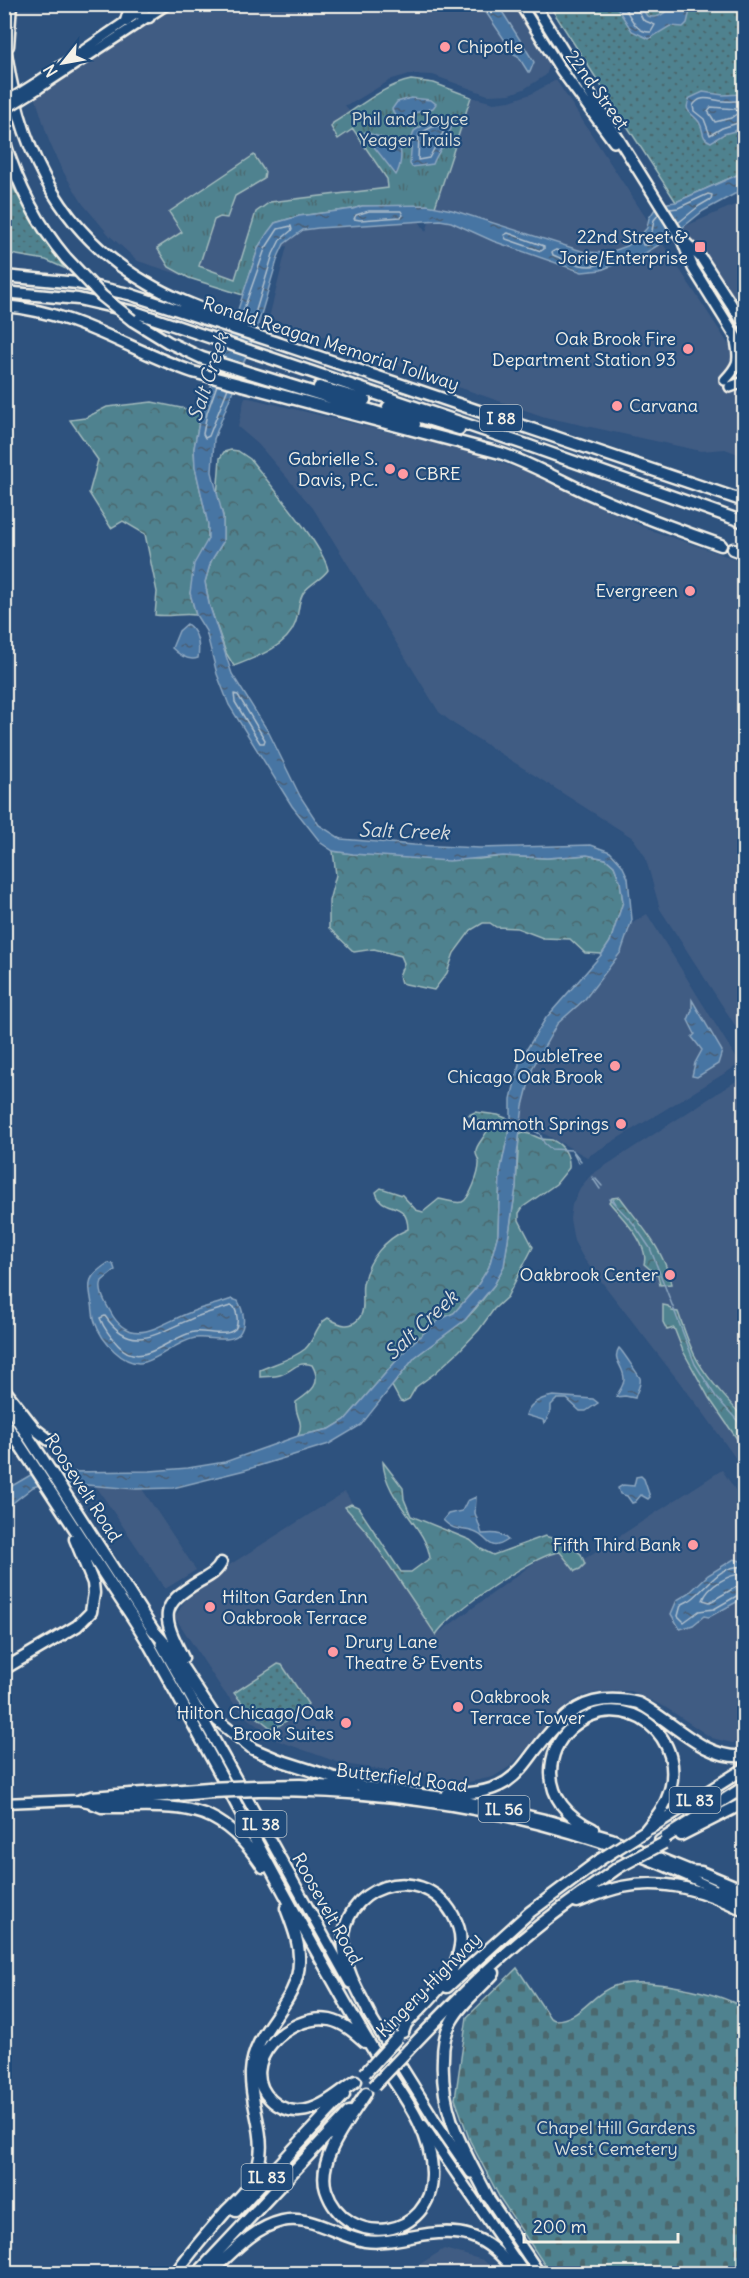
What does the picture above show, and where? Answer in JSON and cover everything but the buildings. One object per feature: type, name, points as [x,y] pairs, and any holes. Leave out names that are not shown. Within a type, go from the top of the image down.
[{"type":"highway","points":[[10,4],[8,49],[10,76]]},
{"type":"highway","points":[[126,21],[132,7],[149,17]]},
{"type":"highway","points":[[4,38],[20,121],[31,152],[53,194],[77,226],[104,253],[138,278],[222,321]]},
{"type":"highway","points":[[4,140],[17,176],[44,229],[93,288],[132,320],[186,351],[246,372],[390,415],[500,453]]},
{"type":"highway","name":"Ronald Reagan Memorial Tollway","points":[[4,276],[46,279],[109,289],[222,321],[260,334],[275,342],[744,501]]},
{"type":"highway","name":"Ronald Reagan Memorial Tollway","points":[[4,292],[98,302],[135,312],[524,444],[744,522]]},
{"type":"highway","name":"I 88","points":[[4,306],[39,310],[61,316],[171,364],[210,376],[500,453],[658,524],[722,545]]},
{"type":"highway","points":[[246,372],[333,390],[503,442],[524,444]]},
{"type":"highway","points":[[733,549],[744,553]]},
{"type":"highway","points":[[4,1389],[34,1429],[49,1440]]},
{"type":"highway","name":"Roosevelt Road","points":[[4,1399],[153,1630]]},
{"type":"highway","name":"Roosevelt Road","points":[[4,1420],[149,1644],[284,1894],[373,2050],[410,2106]]},
{"type":"highway","points":[[4,1669],[76,1626],[90,1612],[94,1593],[90,1572],[56,1498]]},
{"type":"highway","points":[[207,1707],[170,1631],[167,1618],[171,1603],[176,1597],[218,1569],[222,1563]]},
{"type":"highway","points":[[153,1630],[171,1650],[207,1707],[226,1729],[253,1749],[279,1760],[363,1787]]},
{"type":"highway","points":[[395,1791],[473,1793],[504,1783],[519,1771],[559,1721],[580,1706],[600,1700],[624,1700],[638,1703],[715,1752],[744,1756]]},
{"type":"highway","points":[[611,1839],[587,1827],[566,1811],[554,1791],[551,1773],[553,1756],[564,1735],[585,1719],[601,1713],[620,1712],[642,1719],[662,1737],[671,1754],[673,1773],[670,1791],[662,1809],[645,1831]]},
{"type":"highway","name":"Kingery Highway","points":[[176,2274],[356,2081],[456,1978],[530,1912],[601,1859],[744,1769]]},
{"type":"highway","name":"Butterfield Road","points":[[363,1787],[506,1810],[611,1839],[690,1871]]},
{"type":"highway","name":"IL 83","points":[[662,1842],[744,1787]]},
{"type":"highway","points":[[92,1803],[102,1807],[184,1809],[207,1814],[229,1828],[239,1837],[284,1894],[295,1934],[299,1961],[297,1978],[291,1995],[254,2050],[251,2089],[262,2137],[260,2161],[250,2184],[189,2254],[176,2274]]},
{"type":"highway","points":[[662,1842],[744,1803]]},
{"type":"highway","name":"Kingery Highway","points":[[197,2274],[445,2011],[507,1952],[619,1867],[662,1842]]},
{"type":"highway","points":[[690,1871],[701,1872],[744,1890]]},
{"type":"highway","points":[[371,2017],[344,1951],[346,1924],[355,1908],[369,1894],[381,1887],[397,1883],[425,1889],[447,1904],[460,1934],[460,1948],[448,1978],[406,2024],[401,2035]]},
{"type":"highway","points":[[565,1906],[622,1887],[669,1884],[696,1890],[744,1910]]},
{"type":"highway","points":[[488,2197],[450,2121],[445,2102],[443,2049],[452,2020],[494,1974],[507,1952]]},
{"type":"highway","points":[[356,2081],[321,2105],[300,2111],[285,2109],[273,2102],[262,2090],[260,2069],[264,2054],[272,2041],[285,2030],[306,2021],[329,2020],[342,2025],[355,2033],[373,2050]]},
{"type":"highway","points":[[370,2090],[328,2156],[324,2173],[326,2188],[334,2208],[347,2220],[363,2228],[377,2231],[405,2224],[423,2210],[428,2200],[433,2183],[432,2161],[410,2106]]},
{"type":"highway","points":[[208,2274],[256,2231],[281,2221],[290,2220],[309,2222],[350,2237],[376,2242],[434,2232],[463,2233],[490,2244],[517,2274]]},
{"type":"main road","points":[[132,7],[151,4]]},
{"type":"main road","points":[[4,103],[36,86],[168,4]]},
{"type":"main road","name":"22nd Street","points":[[520,4],[561,70],[651,193]]},
{"type":"main road","name":"22nd Street","points":[[534,4],[682,240],[693,268],[744,350]]},
{"type":"main road","points":[[4,110],[126,21]]},
{"type":"main road","name":"22nd Street","points":[[682,240],[702,259],[744,324]]},
{"type":"main road","points":[[735,336],[740,358],[727,384],[744,382]]},
{"type":"main road","name":"Roosevelt Road","points":[[153,1630],[332,1953],[436,2122],[540,2274]]},
{"type":"main road","name":"Butterfield Road","points":[[4,1803],[300,1784],[363,1787]]},
{"type":"main road","name":"Butterfield Road","points":[[256,1788],[342,1792],[399,1798],[492,1813],[601,1843],[705,1885],[744,1904]]},
{"type":"main road","name":"Butterfield Road","points":[[76,1800],[92,1803],[211,1790]]},
{"type":"main road","name":"Butterfield Road","points":[[690,1871],[744,1898]]},
{"type":"main road","name":"Roosevelt Road","points":[[410,2106],[525,2274]]},
{"type":"shaded area","points":[[176,5],[513,5],[550,64],[546,75],[524,89],[510,94],[488,95],[433,75],[410,74],[392,79],[345,105],[426,232],[471,97],[494,103],[510,101],[531,94],[556,80],[744,368],[744,456],[725,449],[701,451],[545,417],[409,370],[375,354],[269,318],[287,246],[258,250],[243,295],[138,261],[110,236],[83,204],[61,168],[49,141],[35,96]]},
{"type":"shaded area","points":[[744,201],[744,320],[681,228]]},
{"type":"shaded area","points":[[245,397],[470,452],[527,472],[650,530],[744,562],[744,1039],[660,909],[645,856],[633,838],[454,724],[439,712],[313,508],[258,444],[238,427]]},
{"type":"shaded area","points":[[647,914],[740,1064],[587,1157],[521,1121],[523,1106],[533,1067],[557,1024],[585,999],[611,966],[621,952],[631,924]]},
{"type":"shaded area","name":"Oakbrook Center","points":[[744,1076],[744,1470],[705,1415],[584,1259],[574,1241],[570,1219],[572,1205],[580,1188],[591,1175]]},
{"type":"shaded area","points":[[722,1470],[744,1503],[744,1742],[732,1743],[712,1738],[665,1707],[631,1691],[599,1692],[579,1697],[559,1711],[512,1765],[493,1777],[469,1782],[343,1764],[276,1740],[247,1718],[224,1692],[175,1617],[193,1588],[345,1492],[436,1635],[560,1544],[575,1565]]},
{"type":"shaded area","points":[[96,1486],[142,1489],[196,1570],[165,1589]]},
{"type":"shaded area","points":[[444,2249],[483,2260],[499,2273],[406,2273]]},
{"type":"green space","points":[[549,5],[744,5],[744,172],[676,202]]},
{"type":"green space","name":"Phil and Joyce Yeager Trails","points":[[411,80],[434,83],[471,97],[435,207],[362,206],[299,216],[275,223],[259,246],[243,295],[189,278],[169,267],[157,248],[182,232],[169,212],[254,155],[265,172],[264,179],[235,196],[227,218],[220,217],[214,220],[199,266],[235,279],[256,212],[270,202],[388,188],[387,179],[353,129],[338,139],[331,127],[333,123],[380,92]]},
{"type":"green space","points":[[4,166],[12,186],[64,268],[46,260],[5,253]]},
{"type":"green space","points":[[152,402],[201,412],[194,448],[195,467],[208,524],[208,539],[190,593],[196,615],[155,615],[157,592],[145,534],[123,521],[111,528],[89,493],[98,460],[70,420],[85,418],[107,407]]},
{"type":"green space","points":[[238,451],[250,459],[316,545],[328,570],[302,595],[295,624],[285,639],[269,651],[234,666],[226,653],[209,604],[205,582],[211,561],[223,542],[223,515],[217,497],[220,458],[224,452]]},
{"type":"green space","points":[[333,851],[353,854],[479,859],[503,856],[547,858],[587,855],[606,859],[614,866],[620,881],[623,902],[610,942],[602,954],[585,953],[570,939],[543,938],[517,928],[496,927],[490,923],[483,923],[471,930],[454,953],[447,973],[434,990],[401,983],[399,976],[404,963],[401,956],[374,949],[354,952],[329,928],[329,901],[336,875]]},
{"type":"green space","points":[[475,1112],[498,1115],[511,1120],[500,1173],[498,1234],[489,1267],[476,1288],[454,1313],[439,1320],[410,1345],[345,1420],[330,1429],[298,1436],[300,1422],[296,1402],[314,1387],[316,1377],[312,1365],[302,1364],[275,1376],[260,1377],[260,1370],[300,1353],[328,1318],[337,1323],[349,1325],[360,1317],[363,1309],[363,1284],[373,1258],[392,1238],[408,1229],[407,1219],[403,1213],[383,1203],[376,1192],[381,1188],[402,1195],[416,1210],[423,1212],[439,1199],[457,1203],[465,1200],[471,1191],[477,1173],[479,1162],[476,1149],[487,1131],[486,1125],[469,1115]]},
{"type":"green space","points":[[523,1133],[556,1142],[565,1151],[569,1164],[569,1168],[556,1184],[523,1207],[519,1213],[519,1220],[533,1247],[507,1297],[494,1309],[479,1330],[435,1373],[416,1387],[409,1399],[400,1401],[392,1386],[415,1357],[465,1320],[494,1285],[504,1266],[516,1187],[519,1135]]},
{"type":"green space","points":[[620,1197],[658,1249],[671,1284],[660,1285],[658,1276],[644,1264],[645,1256],[639,1240],[609,1202],[612,1198]]},
{"type":"green space","points":[[663,1305],[678,1312],[689,1343],[701,1367],[744,1419],[744,1449],[709,1398],[683,1351],[674,1328],[667,1330],[663,1322]]},
{"type":"green space","points":[[383,1462],[403,1488],[404,1499],[411,1516],[470,1540],[493,1555],[545,1536],[561,1541],[581,1554],[585,1564],[575,1571],[560,1552],[533,1562],[474,1600],[456,1614],[436,1635],[367,1532],[345,1507],[351,1504],[358,1507],[401,1572],[411,1572],[430,1558],[421,1535],[391,1489],[385,1476]]},
{"type":"green space","points":[[278,1664],[282,1665],[308,1704],[277,1727],[271,1728],[248,1710],[234,1693]]},
{"type":"green space","name":"Chapel Hill Gardens West Cemetery","points":[[517,1968],[550,2018],[555,2020],[572,2016],[606,1989],[627,1983],[661,1984],[699,1991],[744,2008],[744,2273],[550,2273],[500,2198],[470,2141],[455,2099],[467,2017]]},
{"type":"water","points":[[481,5],[498,5],[534,62],[530,72],[514,54]]},
{"type":"water","points":[[615,5],[640,5],[647,16],[652,17],[659,16],[677,5],[691,5],[691,7],[687,23],[683,27],[670,26],[649,39],[632,31]]},
{"type":"water","points":[[703,92],[723,95],[744,94],[744,125],[711,142],[708,140],[699,122],[689,112],[687,106],[690,98]]},
{"type":"water","points":[[411,98],[431,100],[436,104],[433,108],[415,113],[405,121],[394,114],[392,109],[397,102]]},
{"type":"water","points":[[442,119],[452,123],[451,128],[433,164],[412,167],[410,164],[414,131],[430,121]]},
{"type":"water","points":[[365,132],[398,143],[401,159],[396,175],[364,134]]},
{"type":"water","points":[[744,172],[744,189],[703,211],[667,240],[642,255],[601,270],[582,272],[493,241],[451,222],[440,220],[303,230],[284,244],[257,328],[214,439],[212,472],[223,517],[223,542],[211,561],[205,582],[209,604],[232,674],[269,733],[300,796],[319,825],[341,839],[480,848],[591,845],[610,852],[622,865],[628,878],[632,920],[621,952],[585,999],[557,1024],[533,1067],[523,1106],[516,1187],[504,1266],[494,1285],[465,1320],[415,1357],[361,1425],[329,1444],[245,1470],[173,1488],[136,1489],[74,1484],[40,1485],[33,1487],[5,1509],[5,1490],[34,1473],[50,1470],[67,1472],[150,1471],[188,1468],[225,1462],[298,1436],[330,1429],[345,1420],[410,1345],[439,1320],[454,1313],[476,1288],[489,1267],[498,1234],[500,1173],[511,1120],[511,1099],[520,1060],[546,1018],[610,942],[623,902],[620,881],[614,866],[606,859],[587,855],[547,858],[503,856],[449,861],[333,851],[321,843],[292,806],[229,705],[217,674],[206,631],[196,615],[190,593],[194,564],[208,539],[208,524],[195,467],[194,448],[201,412],[223,355],[259,246],[275,223],[299,216],[362,206],[427,205],[452,210],[585,252],[608,253],[627,246],[640,236],[647,228],[649,218],[655,209]]},
{"type":"water","points":[[187,624],[194,631],[197,639],[198,658],[184,657],[172,648],[179,631]]},
{"type":"water","points":[[692,1000],[722,1051],[718,1064],[697,1077],[692,1076],[695,1063],[702,1050],[692,1037],[695,1034],[688,1020],[692,1010]]},
{"type":"water","points":[[108,1263],[113,1264],[115,1270],[102,1281],[101,1293],[118,1323],[127,1330],[147,1331],[191,1312],[232,1299],[238,1301],[244,1322],[239,1334],[230,1339],[195,1338],[145,1362],[129,1361],[114,1351],[102,1337],[94,1318],[91,1280],[96,1272]]},
{"type":"water","points":[[619,1348],[640,1378],[635,1398],[616,1397],[624,1380],[623,1371],[617,1360]]},
{"type":"water","points":[[553,1396],[593,1399],[598,1403],[586,1411],[580,1411],[567,1399],[557,1399],[551,1405],[548,1419],[544,1423],[543,1420],[526,1415],[536,1402]]},
{"type":"water","points":[[641,1476],[650,1497],[648,1499],[641,1495],[632,1503],[627,1496],[620,1494],[618,1488],[623,1485],[634,1486],[636,1477]]},
{"type":"water","points":[[476,1497],[475,1513],[482,1534],[499,1534],[508,1540],[492,1545],[479,1534],[455,1528],[443,1520],[448,1514],[462,1511],[467,1501]]},
{"type":"water","points":[[734,1559],[744,1562],[744,1598],[709,1617],[704,1616],[693,1625],[680,1629],[671,1614],[677,1600],[689,1593],[708,1575]]},
{"type":"waterway","points":[[519,1126],[540,1134],[544,1143],[551,1149],[572,1150],[579,1163]]},
{"type":"waterway","points":[[574,1152],[581,1161]]},
{"type":"waterway","points":[[592,1177],[600,1189]]},
{"type":"waterway","points":[[595,1178],[602,1186]]},
{"type":"waterway","points":[[610,1199],[633,1223],[650,1248],[695,1364],[716,1397],[744,1428]]},
{"type":"waterway","points":[[613,1199],[616,1204]]},
{"type":"place","name":"Chipotle","points":[[445,47]]},
{"type":"place","name":"22nd Street & Jorie/Enterprise","points":[[700,247]]},
{"type":"place","name":"Oak Brook Fire Department Station 93","points":[[688,349]]},
{"type":"place","name":"Carvana","points":[[617,406]]},
{"type":"place","name":"Gabrielle S. Davis, P.C.","points":[[390,469]]},
{"type":"place","name":"CBRE","points":[[403,474]]},
{"type":"place","name":"Evergreen","points":[[690,591]]},
{"type":"place","name":"DoubleTree Chicago Oak Brook","points":[[615,1066]]},
{"type":"place","name":"Mammoth Springs","points":[[621,1124]]},
{"type":"place","name":"Oakbrook Center","points":[[670,1275]]},
{"type":"place","name":"Fifth Third Bank","points":[[693,1545]]},
{"type":"place","name":"Hilton Garden Inn Oakbrook Terrace","points":[[210,1607]]},
{"type":"place","name":"Drury Lane Theatre & Events","points":[[333,1652]]},
{"type":"place","name":"Oakbrook Terrace Tower","points":[[458,1707]]},
{"type":"place","name":"Hilton Chicago/Oak Brook Suites","points":[[346,1723]]},
{"type":"water label","name":"Salt Creek","points":[[208,377]]},
{"type":"water label","name":"Salt Creek","points":[[404,831]]},
{"type":"water label","name":"Salt Creek","points":[[421,1325]]}]
